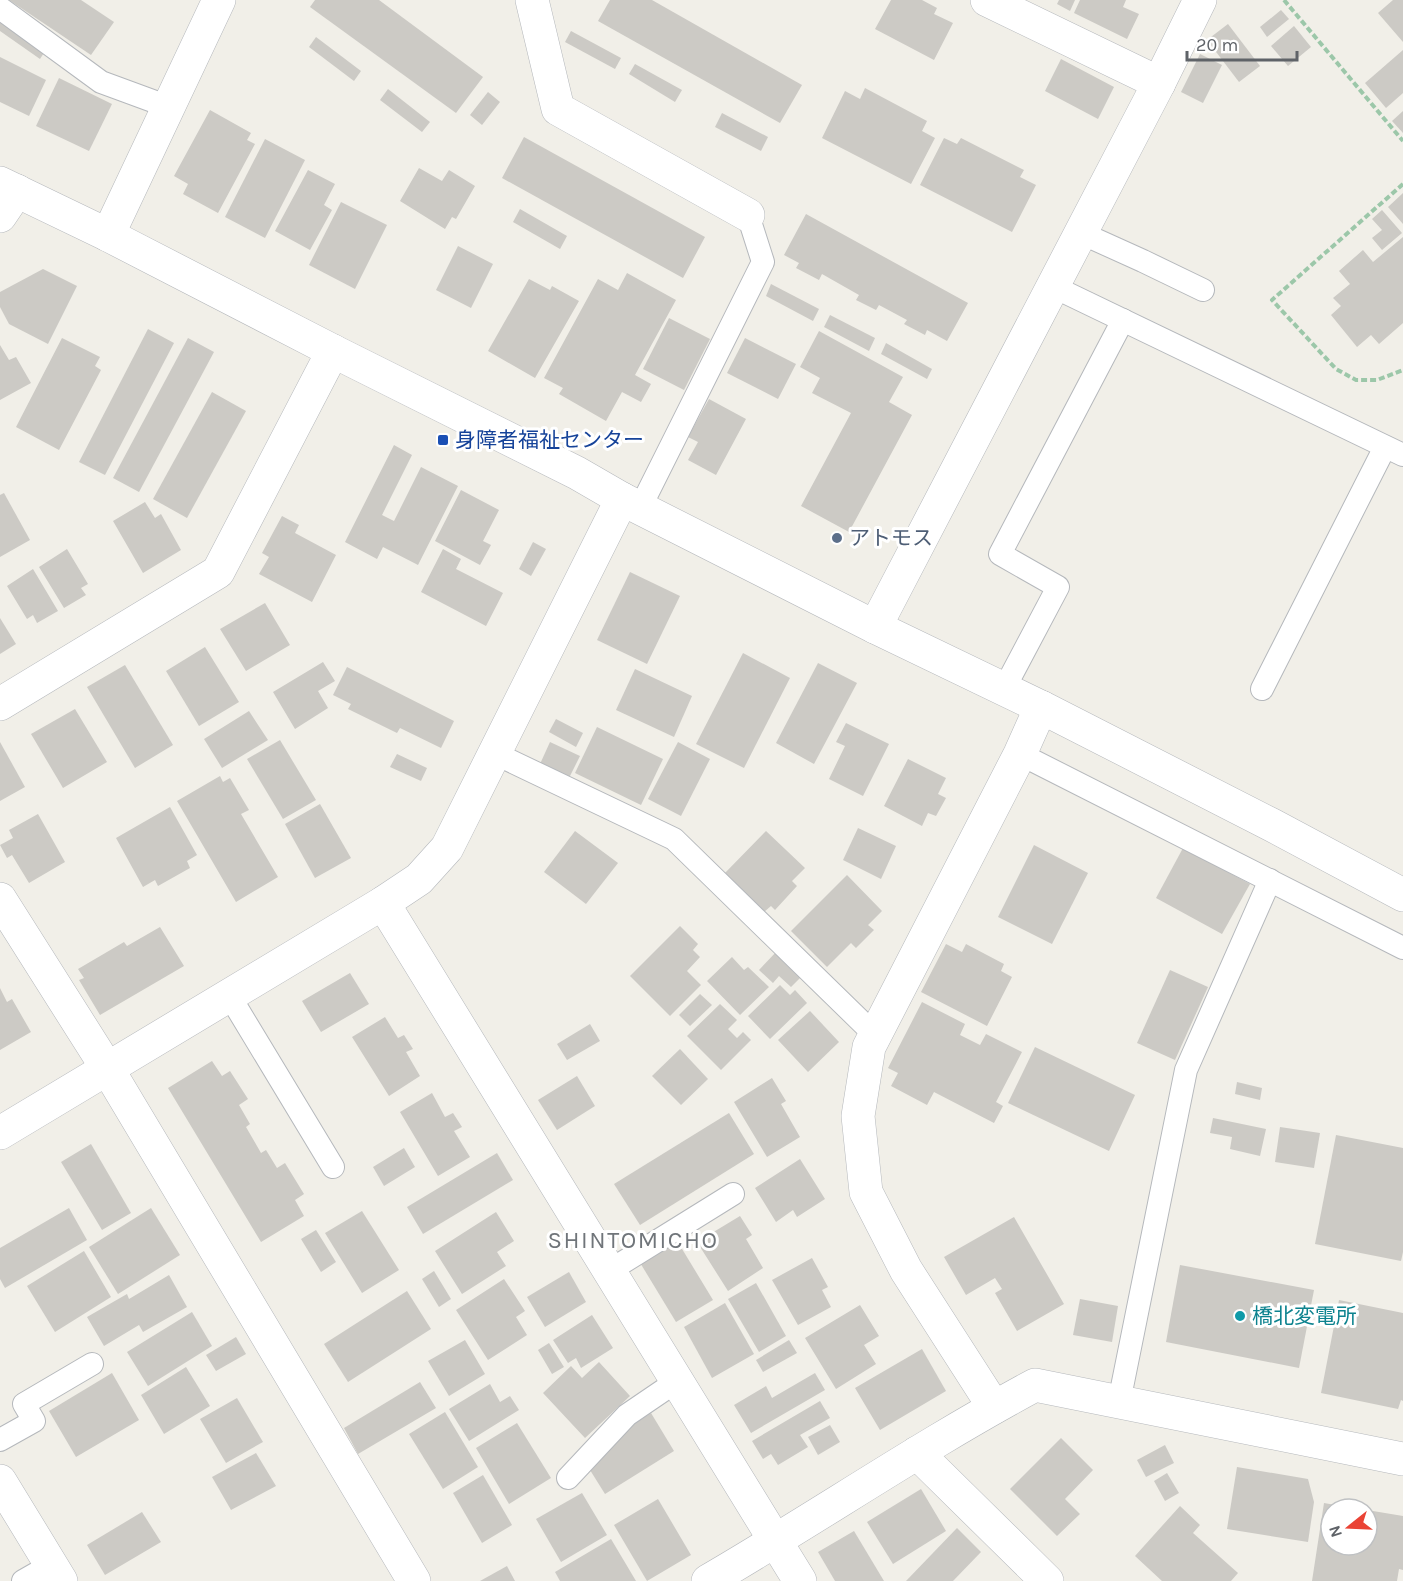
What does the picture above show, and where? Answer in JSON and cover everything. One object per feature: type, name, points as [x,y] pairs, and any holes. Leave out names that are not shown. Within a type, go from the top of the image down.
[{"type":"street","points":[[108,235],[219,0]]},
{"type":"street","points":[[532,0],[558,109],[748,215]]},
{"type":"street","points":[[987,0],[1159,83]]},
{"type":"street","points":[[875,627],[1200,0]]},
{"type":"street","points":[[6,196],[108,235],[875,627],[1004,688],[1272,825],[1403,895]]},
{"type":"street","points":[[0,704],[218,572],[333,351]]},
{"type":"street","points":[[0,1133],[383,903],[419,879],[447,848],[494,753],[631,503]]},
{"type":"street","points":[[994,1407],[906,1270],[866,1192],[858,1116],[869,1047],[1020,754],[1041,707]]},
{"type":"street","points":[[0,899],[107,1068],[414,1581]]},
{"type":"street","points":[[383,903],[800,1581]]},
{"type":"street","points":[[708,1581],[994,1407],[1035,1385],[1403,1459]]},
{"type":"street","points":[[917,1454],[1047,1581]]},
{"type":"street","points":[[0,1481],[56,1573]]},
{"type":"lane","points":[[0,8],[100,82],[169,107]]},
{"type":"lane","points":[[631,503],[763,262],[748,215]]},
{"type":"lane","points":[[1081,233],[1203,290]]},
{"type":"lane","points":[[1052,286],[1394,451],[1262,689]]},
{"type":"lane","points":[[1004,688],[1058,587],[1000,554],[1123,320]]},
{"type":"lane","points":[[494,753],[674,839],[875,1035]]},
{"type":"lane","points":[[1020,754],[1403,948]]},
{"type":"lane","points":[[1119,1402],[1186,1070],[1270,880]]},
{"type":"lane","points":[[229,995],[333,1167]]},
{"type":"lane","points":[[609,1271],[733,1194]]},
{"type":"lane","points":[[0,1440],[34,1421],[24,1404],[92,1364]]},
{"type":"lane","points":[[568,1478],[627,1415],[677,1381]]},
{"type":"lane","points":[[23,1581],[56,1573]]},
{"type":"path","points":[[1284,0],[1403,141]]},
{"type":"path","points":[[1403,184],[1272,300],[1336,369],[1356,380],[1377,380],[1403,370]]},
{"type":"building","points":[[9,0],[81,0],[114,22],[91,55]]},
{"type":"building","points":[[315,0],[379,0],[483,77],[456,113],[310,7]]},
{"type":"building","points":[[610,0],[652,0],[802,85],[780,123],[598,21]]},
{"type":"building","points":[[891,0],[922,0],[937,8],[934,14],[953,23],[934,60],[875,29]]},
{"type":"building","points":[[1059,0],[1075,0],[1070,11],[1057,4]]},
{"type":"building","points":[[1080,0],[1126,0],[1123,7],[1139,14],[1127,39],[1074,13]]},
{"type":"building","points":[[1393,0],[1403,0],[1403,42],[1378,13]]},
{"type":"building","points":[[1281,10],[1289,19],[1267,37],[1260,27]]},
{"type":"building","points":[[0,20],[47,48],[40,59],[0,31]]},
{"type":"building","points":[[1228,24],[1260,66],[1239,82],[1207,40]]},
{"type":"building","points":[[1294,26],[1311,47],[1288,66],[1271,46]]},
{"type":"building","points":[[571,31],[621,58],[615,69],[565,42]]},
{"type":"building","points":[[316,37],[361,71],[354,81],[309,47]]},
{"type":"building","points":[[1403,50],[1403,93],[1386,108],[1365,83]]},
{"type":"building","points":[[1200,54],[1222,65],[1203,103],[1181,92]]},
{"type":"building","points":[[0,57],[46,80],[29,116],[0,102]]},
{"type":"building","points":[[1061,59],[1114,87],[1098,119],[1045,91]]},
{"type":"building","points":[[635,64],[682,90],[675,102],[629,74]]},
{"type":"building","points":[[59,78],[112,104],[89,151],[36,126]]},
{"type":"building","points":[[865,88],[927,121],[922,131],[935,138],[911,184],[822,138],[845,91],[860,99]]},
{"type":"building","points":[[388,89],[430,122],[422,132],[380,100]]},
{"type":"building","points":[[488,92],[500,102],[482,125],[470,115]]},
{"type":"building","points":[[210,110],[251,133],[247,140],[255,144],[218,213],[183,194],[188,184],[174,176]]},
{"type":"building","points":[[1403,111],[1403,133],[1392,121]]},
{"type":"building","points":[[722,113],[768,137],[761,151],[715,127]]},
{"type":"building","points":[[524,137],[705,237],[683,278],[502,178]]},
{"type":"building","points":[[944,138],[957,144],[961,138],[1024,170],[1020,177],[1036,185],[1012,232],[920,185]]},
{"type":"building","points":[[265,139],[305,160],[265,238],[225,217]]},
{"type":"building","points":[[419,168],[442,181],[449,170],[475,186],[456,219],[452,217],[445,229],[400,201]]},
{"type":"building","points":[[308,170],[335,184],[324,205],[332,210],[310,250],[275,231]]},
{"type":"building","points":[[1403,193],[1403,224],[1388,207]]},
{"type":"building","points":[[341,202],[387,225],[355,289],[309,265]]},
{"type":"building","points":[[520,209],[567,236],[560,249],[513,222]]},
{"type":"building","points":[[1382,210],[1402,233],[1382,250],[1372,238],[1382,230],[1372,219]]},
{"type":"building","points":[[806,214],[968,303],[947,341],[927,330],[925,335],[904,324],[907,320],[879,305],[876,310],[856,300],[859,295],[822,274],[819,280],[796,268],[799,263],[784,255]]},
{"type":"building","points":[[1403,237],[1403,323],[1379,344],[1371,335],[1357,347],[1331,315],[1341,306],[1333,298],[1350,284],[1339,271],[1363,250],[1373,262]]},
{"type":"building","points":[[458,246],[493,264],[471,308],[436,290]]},
{"type":"building","points":[[43,269],[77,286],[48,344],[9,324],[0,307],[0,292]]},
{"type":"building","points":[[627,273],[676,300],[635,375],[651,384],[641,402],[622,392],[606,421],[559,394],[563,388],[544,378],[598,279],[618,290]]},
{"type":"building","points":[[529,279],[550,290],[552,286],[579,301],[535,378],[488,351]]},
{"type":"building","points":[[771,284],[819,309],[813,321],[766,296]]},
{"type":"building","points":[[830,315],[875,338],[869,351],[824,327]]},
{"type":"building","points":[[669,318],[710,339],[684,390],[643,369]]},
{"type":"building","points":[[148,329],[174,343],[105,475],[79,462]]},
{"type":"building","points":[[819,331],[903,377],[889,402],[912,415],[849,532],[801,506],[851,413],[812,393],[820,378],[800,367]]},
{"type":"building","points":[[62,338],[100,357],[95,366],[101,370],[59,450],[16,427]]},
{"type":"building","points":[[188,338],[214,352],[139,492],[113,478]]},
{"type":"building","points":[[745,338],[796,364],[778,399],[727,373]]},
{"type":"building","points":[[886,343],[932,369],[927,379],[881,354]]},
{"type":"building","points":[[0,345],[9,360],[16,357],[31,383],[0,400]]},
{"type":"building","points":[[212,392],[246,411],[187,518],[153,499]]},
{"type":"building","points":[[709,399],[746,419],[716,475],[688,460],[698,442],[688,437]]},
{"type":"building","points":[[394,445],[412,455],[382,515],[394,521],[421,467],[458,486],[418,565],[383,547],[377,559],[345,542]]},
{"type":"building","points":[[461,490],[499,510],[483,541],[491,545],[480,565],[435,541]]},
{"type":"building","points":[[4,493],[30,540],[0,557],[0,495]]},
{"type":"building","points":[[145,502],[155,518],[161,514],[181,550],[143,573],[113,521]]},
{"type":"building","points":[[282,516],[299,525],[295,533],[336,555],[312,602],[259,574],[269,557],[262,553]]},
{"type":"building","points":[[533,542],[546,549],[531,576],[519,569]]},
{"type":"building","points":[[67,549],[88,584],[81,588],[86,595],[64,608],[39,567]]},
{"type":"building","points":[[443,549],[461,559],[456,569],[503,593],[486,626],[421,592]]},
{"type":"building","points":[[33,569],[58,611],[37,623],[33,615],[27,619],[7,586]]},
{"type":"building","points":[[630,572],[680,596],[647,664],[597,640]]},
{"type":"building","points":[[265,603],[290,645],[246,671],[220,629]]},
{"type":"building","points":[[0,618],[16,644],[0,654]]},
{"type":"building","points":[[205,647],[239,702],[199,726],[166,671]]},
{"type":"building","points":[[743,653],[790,678],[744,768],[696,744]]},
{"type":"building","points":[[323,662],[335,681],[318,691],[328,708],[295,729],[273,692]]},
{"type":"building","points":[[818,663],[857,683],[814,764],[776,743]]},
{"type":"building","points":[[125,665],[173,745],[135,768],[87,687]]},
{"type":"building","points":[[347,667],[454,721],[441,748],[400,728],[397,733],[348,709],[351,704],[333,695]]},
{"type":"building","points":[[635,669],[692,696],[674,737],[616,710]]},
{"type":"building","points":[[75,709],[107,762],[63,788],[31,734]]},
{"type":"building","points":[[249,711],[268,740],[222,768],[204,739]]},
{"type":"building","points":[[556,719],[583,733],[576,747],[549,732]]},
{"type":"building","points":[[846,723],[889,744],[863,796],[829,779],[845,746],[836,742]]},
{"type":"building","points":[[597,727],[663,759],[641,805],[575,773]]},
{"type":"building","points":[[280,740],[316,800],[283,819],[247,759]]},
{"type":"building","points":[[0,742],[25,787],[0,801]]},
{"type":"building","points":[[550,742],[580,756],[569,778],[540,764]]},
{"type":"building","points":[[678,742],[710,759],[681,816],[648,799]]},
{"type":"building","points":[[397,754],[427,768],[421,781],[390,767]]},
{"type":"building","points":[[908,759],[946,778],[938,794],[946,798],[936,816],[928,813],[922,826],[884,806]]},
{"type":"building","points":[[220,776],[223,782],[230,778],[249,810],[241,814],[278,877],[236,902],[177,801]]},
{"type":"building","points":[[320,804],[351,858],[315,878],[285,824]]},
{"type":"building","points":[[170,807],[197,855],[187,861],[190,868],[158,886],[155,880],[143,887],[116,838]]},
{"type":"building","points":[[38,814],[65,862],[29,883],[12,855],[7,858],[0,845],[13,838],[9,830]]},
{"type":"building","points":[[858,828],[896,846],[881,879],[843,860]]},
{"type":"building","points":[[575,831],[618,863],[586,904],[544,872]]},
{"type":"building","points":[[766,831],[805,868],[792,881],[797,886],[775,910],[771,906],[764,912],[724,874]]},
{"type":"building","points":[[1034,845],[1088,873],[1052,944],[998,917]]},
{"type":"building","points":[[1183,848],[1250,884],[1222,934],[1156,898]]},
{"type":"building","points":[[847,875],[882,911],[868,925],[874,930],[856,948],[851,943],[827,967],[791,931]]},
{"type":"building","points":[[680,926],[698,944],[693,950],[700,957],[687,971],[701,985],[670,1016],[630,976]]},
{"type":"building","points":[[160,927],[184,966],[100,1015],[79,980],[84,978],[78,969],[124,942],[127,946]]},
{"type":"building","points":[[946,944],[962,952],[966,944],[1004,964],[1001,971],[1012,977],[987,1026],[921,992]]},
{"type":"building","points":[[777,951],[802,976],[791,987],[779,976],[773,983],[759,970]]},
{"type":"building","points":[[732,957],[744,970],[748,967],[769,987],[740,1015],[707,981]]},
{"type":"building","points":[[1170,970],[1208,987],[1175,1060],[1137,1043]]},
{"type":"building","points":[[350,973],[369,1004],[321,1032],[302,1001]]},
{"type":"building","points":[[780,985],[790,995],[795,990],[807,1003],[770,1039],[748,1016]]},
{"type":"building","points":[[0,988],[7,1002],[12,999],[31,1032],[0,1050]]},
{"type":"building","points":[[700,994],[712,1005],[690,1026],[679,1015]]},
{"type":"building","points":[[922,1002],[965,1024],[960,1035],[980,1045],[986,1034],[1022,1052],[996,1102],[1003,1106],[994,1123],[934,1092],[927,1105],[891,1086],[898,1073],[888,1068]]},
{"type":"building","points":[[720,1004],[737,1020],[728,1029],[737,1038],[743,1032],[751,1040],[721,1070],[687,1036]]},
{"type":"building","points":[[810,1011],[839,1042],[808,1072],[778,1040]]},
{"type":"building","points":[[385,1017],[398,1038],[404,1035],[413,1049],[406,1052],[420,1076],[389,1096],[352,1037]]},
{"type":"building","points":[[590,1024],[600,1041],[567,1060],[557,1044]]},
{"type":"building","points":[[1035,1047],[1135,1095],[1109,1151],[1008,1103]]},
{"type":"building","points":[[680,1049],[708,1079],[681,1105],[652,1076]]},
{"type":"building","points":[[212,1061],[222,1076],[230,1071],[248,1099],[239,1105],[250,1124],[246,1127],[261,1153],[266,1150],[277,1168],[285,1163],[304,1194],[295,1200],[304,1216],[261,1242],[168,1088]]},
{"type":"building","points":[[577,1076],[595,1106],[557,1130],[538,1100]]},
{"type":"building","points":[[772,1078],[786,1101],[781,1104],[800,1137],[767,1157],[734,1102]]},
{"type":"building","points":[[1237,1082],[1262,1088],[1260,1100],[1235,1094]]},
{"type":"building","points":[[432,1093],[445,1117],[453,1113],[462,1127],[454,1131],[470,1157],[438,1176],[400,1112]]},
{"type":"building","points":[[729,1113],[754,1154],[640,1225],[614,1184]]},
{"type":"building","points":[[1213,1118],[1266,1129],[1260,1156],[1230,1149],[1232,1137],[1210,1133]]},
{"type":"building","points":[[1280,1127],[1320,1133],[1314,1168],[1275,1162]]},
{"type":"building","points":[[1336,1135],[1403,1148],[1403,1252],[1401,1261],[1315,1244]]},
{"type":"building","points":[[91,1144],[131,1213],[102,1230],[61,1162]]},
{"type":"building","points":[[404,1148],[415,1167],[384,1186],[373,1167]]},
{"type":"building","points":[[497,1153],[513,1180],[423,1234],[407,1207]]},
{"type":"building","points":[[800,1159],[825,1199],[797,1217],[793,1210],[776,1222],[755,1188]]},
{"type":"building","points":[[69,1208],[87,1240],[5,1288],[0,1279],[0,1248]]},
{"type":"building","points":[[151,1208],[180,1255],[118,1294],[89,1247]]},
{"type":"building","points":[[362,1211],[399,1270],[362,1293],[325,1233]]},
{"type":"building","points":[[496,1212],[514,1241],[497,1252],[506,1266],[462,1294],[435,1251]]},
{"type":"building","points":[[740,1216],[752,1235],[746,1239],[763,1268],[728,1291],[697,1242]]},
{"type":"building","points":[[1014,1217],[1064,1304],[1017,1331],[995,1293],[1002,1289],[995,1278],[966,1295],[944,1257]]},
{"type":"building","points":[[316,1230],[336,1262],[321,1272],[301,1239]]},
{"type":"building","points":[[676,1239],[713,1300],[676,1322],[639,1261]]},
{"type":"building","points":[[84,1251],[111,1297],[55,1332],[27,1286]]},
{"type":"building","points":[[812,1258],[828,1287],[822,1290],[831,1307],[798,1325],[772,1280]]},
{"type":"building","name":"橋北変電所","points":[[1180,1265],[1314,1290],[1299,1368],[1166,1342]]},
{"type":"building","points":[[434,1271],[451,1299],[439,1307],[422,1279]]},
{"type":"building","points":[[569,1272],[586,1302],[545,1327],[527,1297]]},
{"type":"building","points":[[169,1275],[187,1307],[143,1332],[139,1325],[104,1346],[87,1317],[127,1294],[129,1299]]},
{"type":"building","points":[[504,1279],[525,1311],[516,1317],[527,1335],[488,1360],[456,1310]]},
{"type":"building","points":[[756,1283],[786,1336],[759,1352],[728,1299]]},
{"type":"building","points":[[407,1291],[431,1329],[348,1382],[324,1344]]},
{"type":"building","points":[[1080,1299],[1118,1306],[1112,1342],[1073,1335]]},
{"type":"building","points":[[1339,1300],[1403,1313],[1403,1401],[1401,1400],[1398,1409],[1321,1393]]},
{"type":"building","points":[[725,1303],[754,1354],[712,1378],[684,1327]]},
{"type":"building","points":[[860,1305],[879,1336],[864,1345],[876,1364],[836,1389],[805,1338]]},
{"type":"building","points":[[192,1312],[212,1346],[148,1386],[127,1352]]},
{"type":"building","points":[[592,1315],[613,1348],[581,1368],[576,1358],[568,1363],[553,1340]]},
{"type":"building","points":[[236,1337],[246,1354],[216,1371],[206,1355]]},
{"type":"building","points":[[465,1340],[485,1374],[449,1396],[428,1361]]},
{"type":"building","points":[[789,1340],[797,1353],[763,1372],[756,1360]]},
{"type":"building","points":[[549,1343],[564,1367],[552,1374],[538,1350]]},
{"type":"building","points":[[922,1349],[946,1391],[880,1430],[855,1388]]},
{"type":"building","points":[[599,1362],[630,1396],[585,1438],[543,1393],[571,1366],[582,1378]]},
{"type":"building","points":[[186,1367],[210,1406],[164,1434],[141,1395]]},
{"type":"building","points":[[112,1373],[139,1420],[76,1457],[49,1411]]},
{"type":"building","points":[[815,1373],[825,1390],[751,1433],[734,1405],[766,1386],[772,1398]]},
{"type":"building","points":[[420,1382],[436,1408],[358,1454],[344,1428]]},
{"type":"building","points":[[490,1384],[500,1402],[510,1396],[519,1410],[469,1441],[449,1409]]},
{"type":"building","points":[[237,1398],[263,1442],[226,1463],[200,1419]]},
{"type":"building","points":[[820,1401],[830,1418],[800,1435],[808,1447],[778,1465],[771,1454],[763,1459],[752,1441]]},
{"type":"building","points":[[445,1412],[478,1467],[443,1489],[409,1434]]},
{"type":"building","points":[[651,1413],[674,1451],[605,1494],[590,1470],[626,1429]]},
{"type":"building","points":[[517,1423],[551,1478],[509,1504],[476,1448]]},
{"type":"building","points":[[830,1425],[840,1442],[818,1455],[808,1437]]},
{"type":"building","points":[[1061,1438],[1093,1470],[1065,1499],[1080,1514],[1057,1536],[1010,1489]]},
{"type":"building","points":[[1165,1445],[1174,1463],[1146,1477],[1137,1460]]},
{"type":"building","points":[[256,1453],[276,1486],[231,1510],[212,1477]]},
{"type":"building","points":[[1237,1467],[1308,1479],[1314,1502],[1308,1542],[1227,1529]]},
{"type":"building","points":[[1167,1473],[1179,1493],[1165,1501],[1154,1481]]},
{"type":"building","points":[[483,1475],[512,1525],[482,1543],[453,1493]]},
{"type":"building","points":[[921,1489],[946,1531],[893,1564],[867,1522]]},
{"type":"building","points":[[582,1493],[607,1535],[561,1562],[536,1519]]},
{"type":"building","points":[[658,1499],[691,1555],[647,1581],[614,1525]]},
{"type":"building","points":[[1180,1506],[1200,1525],[1193,1533],[1238,1573],[1231,1581],[1162,1581],[1135,1556]]},
{"type":"building","points":[[142,1512],[161,1542],[105,1575],[87,1545]]},
{"type":"building","points":[[1379,1512],[1403,1516],[1403,1570],[1399,1569],[1397,1581],[1312,1581],[1319,1536],[1319,1557],[1379,1557]]},
{"type":"building","points":[[957,1528],[981,1552],[953,1581],[906,1581]]},
{"type":"building","points":[[854,1531],[884,1581],[835,1581],[818,1552]]},
{"type":"building","points":[[611,1539],[636,1581],[560,1581],[555,1572]]},
{"type":"building","points":[[507,1566],[515,1581],[480,1581]]},
{"type":"place","name":"身障者福祉センター","points":[[443,440]]},
{"type":"place","name":"アトモス","points":[[837,538]]},
{"type":"place","name":"橋北変電所","points":[[1240,1316]]},
{"type":"district","name":"SHINTOMICHO","points":[[633,1240]]}]
